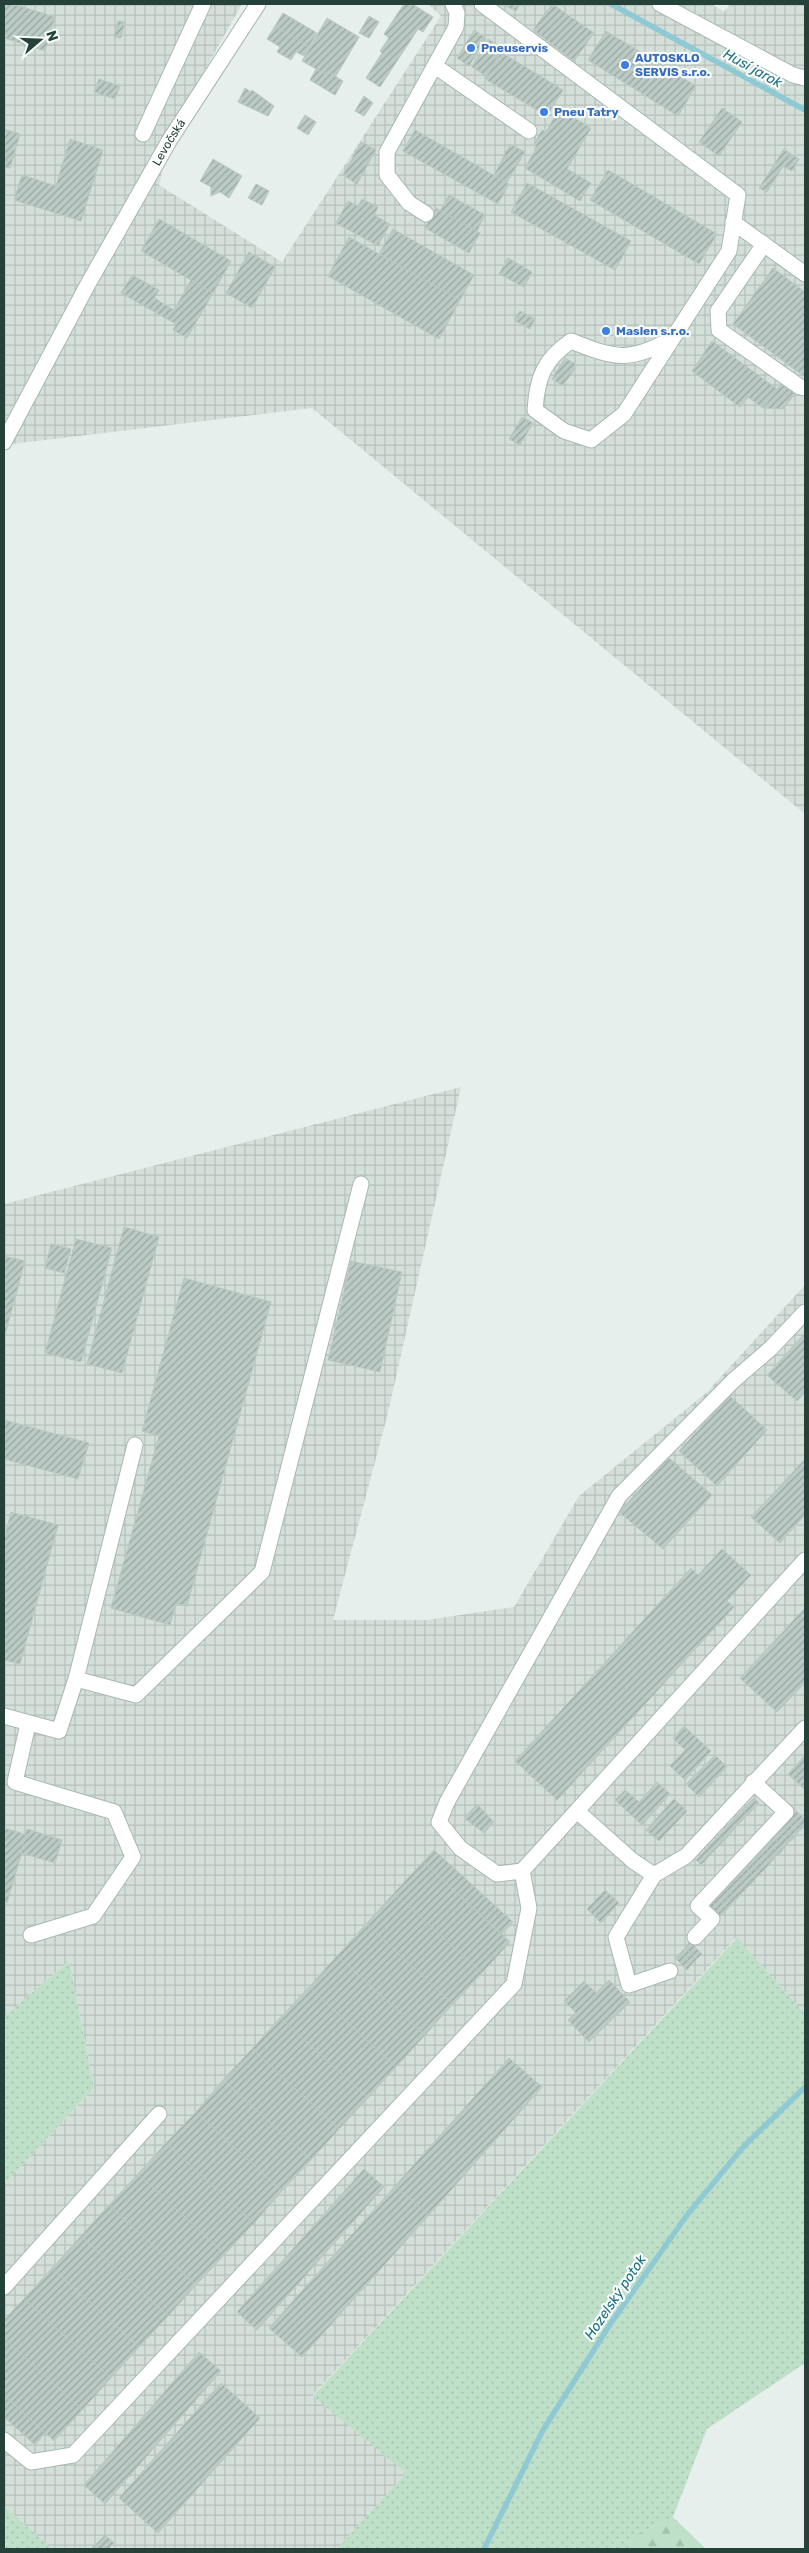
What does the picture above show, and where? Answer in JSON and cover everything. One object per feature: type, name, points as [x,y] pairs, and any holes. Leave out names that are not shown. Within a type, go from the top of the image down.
[{"type":"street","points":[[144,134],[203,4]]},
{"type":"street","name":"Levočská","points":[[4,442],[88,284],[170,141],[258,4]]},
{"type":"street","points":[[426,214],[409,203],[387,175],[387,152],[456,27],[457,13],[453,4]]},
{"type":"street","points":[[482,4],[738,195],[729,251],[624,414],[591,440],[564,431],[535,410],[537,385],[554,352],[571,341],[618,357],[647,353],[672,339]]},
{"type":"street","points":[[660,4],[793,75],[805,78]]},
{"type":"street","points":[[435,66],[529,131]]},
{"type":"street","points":[[734,222],[805,274]]},
{"type":"street","points":[[764,244],[718,311],[719,330],[800,387],[805,388]]},
{"type":"street","points":[[76,1679],[136,1695],[262,1572],[360,1184]]},
{"type":"street","points":[[805,1312],[771,1348],[734,1380],[618,1496],[447,1802],[439,1822],[460,1848],[497,1874],[522,1872],[805,1560]]},
{"type":"street","points":[[4,1716],[59,1731],[76,1679],[135,1445]]},
{"type":"street","points":[[28,1724],[15,1782],[114,1812],[133,1857],[92,1916],[31,1936]]},
{"type":"street","points":[[670,1970],[629,1985],[616,1937],[654,1875],[686,1856],[805,1728]]},
{"type":"street","points":[[695,1937],[712,1919],[698,1906],[786,1812],[753,1782]]},
{"type":"street","points":[[578,1812],[633,1861],[654,1875]]},
{"type":"street","points":[[4,2440],[31,2462],[73,2455],[514,1984],[530,1908],[522,1872]]},
{"type":"street","points":[[4,2287],[159,2114]]},
{"type":"shaded area","points":[[4,4],[242,4],[175,123],[159,185],[282,262],[441,16],[428,4],[712,4],[724,12],[730,4],[805,4],[805,814],[312,408],[4,445]]},
{"type":"shaded area","points":[[461,1087],[388,1413],[333,1620],[427,1620],[514,1607],[579,1496],[706,1393],[805,1285],[805,2014],[736,1938],[313,2395],[406,2473],[337,2549],[52,2549],[4,2506],[4,2184],[94,2088],[69,1961],[4,2017],[4,1204]]},
{"type":"green space","points":[[737,1938],[805,2014],[805,2363],[707,2429],[673,2517],[633,2536],[629,2549],[337,2549],[406,2473],[313,2396]]},
{"type":"green space","points":[[69,1961],[94,2088],[4,2184],[4,2017]]},
{"type":"green space","points":[[4,2506],[52,2549],[4,2549]]},
{"type":"green space","points":[[673,2517],[706,2549],[629,2549],[633,2536]]},
{"type":"building","points":[[4,4],[13,4],[55,17],[45,51],[4,38]]},
{"type":"building","points":[[404,4],[412,4],[433,17],[423,32],[418,29],[380,87],[366,78],[389,38],[384,34]]},
{"type":"building","points":[[502,4],[520,4],[516,11]]},
{"type":"building","points":[[552,4],[594,33],[574,61],[533,30]]},
{"type":"building","points":[[283,13],[317,33],[309,47],[275,26]]},
{"type":"building","points":[[369,16],[379,22],[369,38],[359,33]]},
{"type":"building","points":[[327,18],[359,37],[336,76],[327,71],[325,74],[302,61]]},
{"type":"building","points":[[118,21],[125,22],[121,38],[114,37]]},
{"type":"building","points":[[275,26],[309,47],[304,56],[296,52],[291,60],[277,52],[280,47],[267,39]]},
{"type":"building","name":"Pneuservis","points":[[474,30],[486,38],[469,66],[457,58]]},
{"type":"building","points":[[606,31],[696,86],[678,116],[588,60]]},
{"type":"building","points":[[488,39],[503,48],[486,76],[472,67]]},
{"type":"building","points":[[501,52],[563,90],[547,116],[485,79]]},
{"type":"building","points":[[316,69],[325,74],[327,71],[343,81],[335,95],[310,80]]},
{"type":"building","points":[[99,79],[120,86],[115,99],[94,92]]},
{"type":"building","points":[[245,88],[251,92],[252,90],[274,106],[268,116],[238,102]]},
{"type":"building","points":[[364,96],[373,103],[364,116],[355,111]]},
{"type":"building","points":[[722,108],[742,122],[719,156],[699,142]]},
{"type":"building","points":[[559,109],[591,128],[567,169],[591,183],[580,201],[525,168],[537,147],[534,144],[542,130],[546,132]]},
{"type":"building","points":[[305,115],[316,122],[308,135],[297,128]]},
{"type":"building","points":[[4,129],[20,134],[10,168],[4,167]]},
{"type":"building","points":[[415,130],[509,184],[498,204],[403,151]]},
{"type":"building","points":[[70,139],[103,150],[81,221],[14,200],[22,175],[56,186]]},
{"type":"building","points":[[361,142],[376,150],[357,184],[343,175]]},
{"type":"building","points":[[510,144],[525,152],[507,182],[494,175]]},
{"type":"building","points":[[784,149],[791,154],[767,192],[759,188]]},
{"type":"building","points":[[791,154],[799,159],[792,171],[783,166]]},
{"type":"building","points":[[213,159],[242,176],[229,198],[220,192],[211,196],[211,187],[200,181]]},
{"type":"building","points":[[608,170],[717,234],[699,264],[590,200]]},
{"type":"building","points":[[527,183],[631,241],[615,270],[511,212]]},
{"type":"building","points":[[256,184],[269,191],[262,205],[248,198]]},
{"type":"building","points":[[449,195],[485,215],[477,231],[440,211]]},
{"type":"building","points":[[362,199],[378,207],[374,215],[390,224],[378,246],[336,223],[348,201],[358,206]]},
{"type":"building","points":[[436,208],[480,233],[469,253],[425,228]]},
{"type":"building","points":[[159,219],[231,261],[213,293],[141,251]]},
{"type":"building","points":[[393,229],[474,275],[460,300],[379,254]]},
{"type":"building","points":[[349,237],[460,300],[439,339],[328,276]]},
{"type":"building","points":[[249,252],[275,267],[252,308],[226,293]]},
{"type":"building","points":[[508,258],[532,272],[524,287],[499,274]]},
{"type":"building","points":[[773,268],[805,292],[805,377],[733,324]]},
{"type":"building","points":[[132,275],[159,290],[154,298],[174,310],[191,280],[213,293],[187,338],[173,330],[176,324],[121,293]]},
{"type":"building","points":[[520,311],[535,319],[530,329],[514,320]]},
{"type":"building","points":[[712,341],[777,389],[763,408],[748,397],[740,407],[692,371]]},
{"type":"building","points":[[565,358],[577,365],[563,386],[552,379]]},
{"type":"building","points":[[781,384],[795,394],[783,409],[763,408]]},
{"type":"building","points":[[522,417],[533,423],[520,445],[509,439]]},
{"type":"building","points":[[124,1227],[159,1237],[122,1373],[87,1364]]},
{"type":"building","points":[[76,1239],[112,1248],[81,1362],[45,1353]]},
{"type":"building","points":[[51,1244],[71,1249],[64,1273],[45,1268]]},
{"type":"building","points":[[4,1256],[25,1261],[4,1339]]},
{"type":"building","points":[[351,1261],[402,1272],[380,1372],[328,1360]]},
{"type":"building","points":[[184,1278],[271,1302],[187,1606],[176,1603],[170,1625],[111,1608],[159,1436],[142,1431]]},
{"type":"building","points":[[805,1333],[805,1392],[797,1401],[767,1375]]},
{"type":"building","points":[[730,1396],[767,1430],[717,1486],[679,1451]]},
{"type":"building","points":[[4,1420],[89,1443],[78,1479],[4,1459]]},
{"type":"building","points":[[669,1458],[712,1495],[663,1549],[619,1512]]},
{"type":"building","points":[[805,1459],[805,1515],[780,1543],[751,1517]]},
{"type":"building","points":[[11,1512],[58,1525],[20,1664],[4,1660],[4,1539]]},
{"type":"building","points":[[722,1549],[751,1575],[727,1601],[734,1607],[557,1800],[515,1761],[691,1568],[698,1575]]},
{"type":"building","points":[[805,1608],[805,1683],[777,1712],[740,1678]]},
{"type":"building","points":[[684,1726],[711,1751],[685,1780],[670,1766],[685,1750],[673,1738]]},
{"type":"building","points":[[715,1755],[727,1767],[699,1797],[686,1784]]},
{"type":"building","points":[[805,1755],[805,1790],[788,1774]]},
{"type":"building","points":[[657,1782],[670,1794],[642,1825],[615,1800],[625,1790],[639,1802]]},
{"type":"building","points":[[754,1798],[759,1803],[748,1815],[742,1810]]},
{"type":"building","points":[[674,1799],[687,1811],[659,1841],[646,1830]]},
{"type":"building","points":[[477,1804],[494,1822],[484,1833],[464,1818]]},
{"type":"building","points":[[742,1810],[748,1815],[736,1827],[731,1822]]},
{"type":"building","points":[[795,1810],[805,1819],[803,1828],[790,1816]]},
{"type":"building","points":[[790,1816],[803,1828],[798,1832],[786,1821]]},
{"type":"building","points":[[786,1821],[798,1832],[794,1838],[781,1826]]},
{"type":"building","points":[[731,1822],[736,1827],[724,1841],[718,1836]]},
{"type":"building","points":[[781,1826],[794,1838],[789,1842],[777,1831]]},
{"type":"building","points":[[4,1828],[27,1835],[7,1903],[4,1902]]},
{"type":"building","points":[[27,1829],[62,1840],[55,1863],[21,1853]]},
{"type":"building","points":[[777,1831],[789,1842],[784,1848],[772,1836]]},
{"type":"building","points":[[718,1836],[724,1841],[712,1853],[707,1848]]},
{"type":"building","points":[[772,1836],[784,1848],[780,1853],[767,1841]]},
{"type":"building","points":[[767,1841],[780,1853],[775,1857],[763,1846]]},
{"type":"building","points":[[763,1846],[775,1857],[771,1862],[758,1851]]},
{"type":"building","points":[[707,1848],[712,1853],[701,1865],[696,1860]]},
{"type":"building","points":[[434,1850],[513,1922],[502,1934],[423,1862]]},
{"type":"building","points":[[758,1851],[771,1862],[766,1868],[753,1856]]},
{"type":"building","points":[[753,1856],[766,1868],[761,1873],[748,1861]]},
{"type":"building","points":[[748,1861],[761,1873],[756,1878],[744,1866]]},
{"type":"building","points":[[423,1862],[510,1942],[482,1973],[394,1893]]},
{"type":"building","points":[[744,1866],[756,1878],[752,1883],[739,1871]]},
{"type":"building","points":[[739,1871],[752,1883],[747,1888],[734,1876]]},
{"type":"building","points":[[734,1876],[747,1888],[742,1893],[730,1881]]},
{"type":"building","points":[[730,1881],[742,1893],[737,1899],[724,1887]]},
{"type":"building","points":[[724,1887],[737,1899],[732,1903],[720,1892]]},
{"type":"building","points":[[605,1890],[619,1903],[601,1923],[587,1909]]},
{"type":"building","points":[[720,1892],[732,1903],[728,1908],[715,1896]]},
{"type":"building","points":[[394,1893],[482,1973],[453,2004],[366,1924]]},
{"type":"building","points":[[715,1896],[728,1908],[724,1913],[711,1901]]},
{"type":"building","points":[[711,1901],[724,1913],[719,1918],[706,1907]]},
{"type":"building","points":[[366,1924],[453,2004],[425,2035],[337,1956]]},
{"type":"building","points":[[690,1942],[702,1954],[697,1959],[685,1948]]},
{"type":"building","points":[[685,1948],[697,1959],[692,1964],[680,1953]]},
{"type":"building","points":[[680,1953],[692,1964],[687,1970],[675,1958]]},
{"type":"building","points":[[337,1956],[425,2035],[396,2067],[309,1987]]},
{"type":"building","points":[[609,1980],[630,2002],[589,2042],[568,2020]]},
{"type":"building","points":[[584,1981],[596,1993],[576,2013],[564,2001]]},
{"type":"building","points":[[309,1987],[396,2067],[368,2098],[280,2018]]},
{"type":"building","points":[[280,2018],[368,2098],[339,2129],[252,2049]]},
{"type":"building","points":[[252,2049],[339,2129],[311,2160],[223,2080]]},
{"type":"building","points":[[509,2058],[542,2087],[429,2215],[395,2186]]},
{"type":"building","points":[[223,2080],[311,2160],[282,2191],[196,2112]]},
{"type":"building","points":[[196,2112],[282,2191],[254,2223],[166,2143]]},
{"type":"building","points":[[166,2143],[254,2223],[225,2254],[138,2174]]},
{"type":"building","points":[[364,2169],[384,2187],[257,2330],[237,2312]]},
{"type":"building","points":[[138,2174],[225,2254],[196,2285],[109,2205]]},
{"type":"building","points":[[395,2186],[429,2215],[302,2357],[269,2328]]},
{"type":"building","points":[[109,2205],[196,2285],[168,2316],[81,2236]]},
{"type":"building","points":[[81,2236],[168,2316],[139,2347],[52,2268]]},
{"type":"building","points":[[52,2268],[139,2347],[111,2378],[24,2299]]},
{"type":"building","points":[[24,2299],[111,2378],[82,2410],[4,2338],[4,2320]]},
{"type":"building","points":[[4,2338],[82,2410],[54,2441],[4,2395]]},
{"type":"building","points":[[199,2352],[221,2371],[105,2504],[84,2485]]},
{"type":"building","points":[[221,2383],[260,2418],[158,2533],[119,2498]]},
{"type":"building","points":[[4,2395],[45,2433],[35,2445],[4,2417]]},
{"type":"building","points":[[105,2535],[114,2543],[108,2549],[91,2549]]},
{"type":"waterway","name":"Husí jarok","points":[[611,4],[805,110]]},
{"type":"waterway","name":"Hozelský potok","points":[[484,2549],[543,2430],[611,2323],[687,2215],[744,2146],[805,2087]]},
{"type":"place","name":"Pneuservis","points":[[471,48]]},
{"type":"place","name":"AUTOSKLO SERVIS s.r.o.","points":[[625,65]]},
{"type":"place","name":"Pneu Tatry","points":[[544,112]]},
{"type":"place","name":"Maslen s.r.o.","points":[[606,331]]}]
